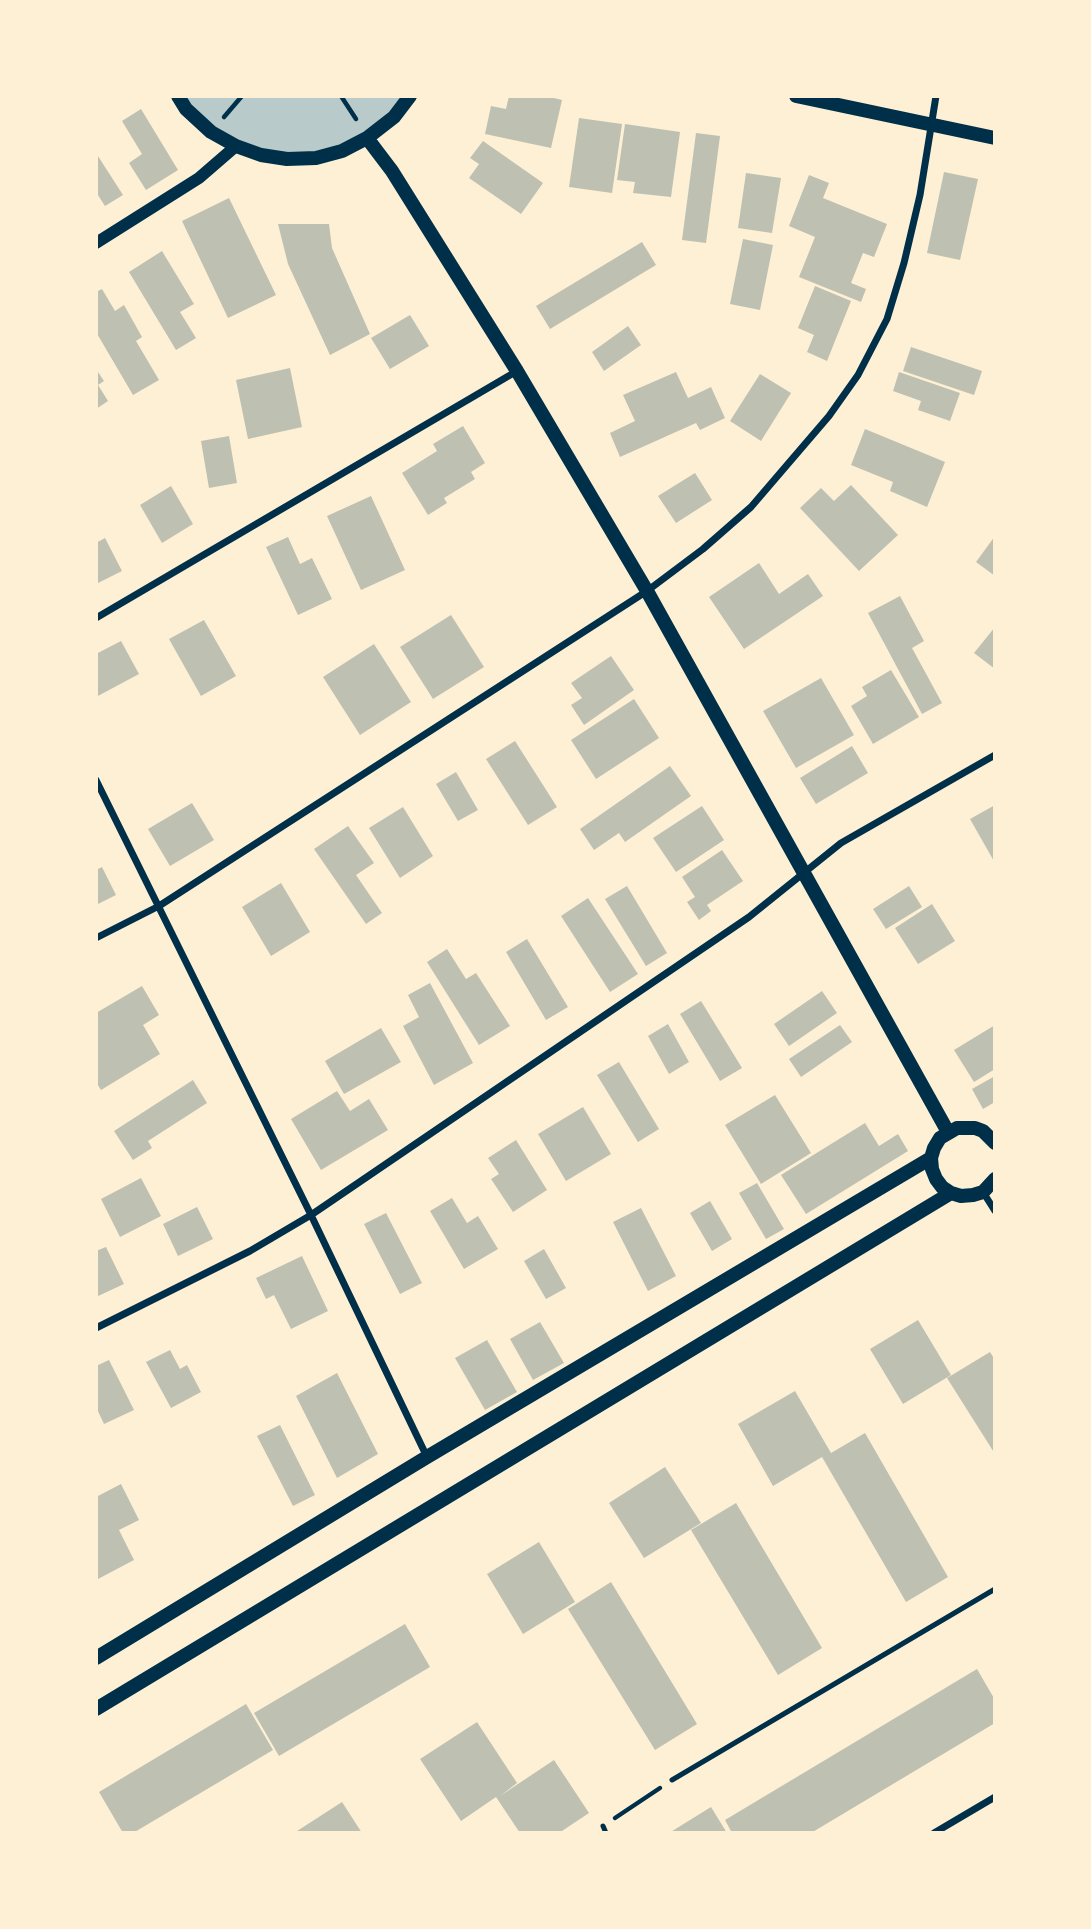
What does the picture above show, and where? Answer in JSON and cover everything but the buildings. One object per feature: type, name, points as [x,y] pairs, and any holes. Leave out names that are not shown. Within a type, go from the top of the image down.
[{"type":"main road","points":[[178,96],[186,109],[211,132],[236,146],[261,155],[287,159],[316,158],[367,138],[394,117],[410,96]]},
{"type":"main road","points":[[796,96],[995,138]]},
{"type":"main road","points":[[367,138],[392,171],[517,371],[647,591],[948,1132]]},
{"type":"main road","points":[[995,1143],[989,1128],[957,1128],[940,1138],[931,1158],[936,1179],[951,1193],[961,1196],[983,1192],[995,1179]]},
{"type":"main road","points":[[96,1658],[427,1457],[931,1158]]},
{"type":"main road","points":[[96,1709],[951,1193]]},
{"type":"street","points":[[96,938],[159,906],[647,591],[703,549],[751,507],[830,416],[858,375],[887,319],[920,195],[936,96]]},
{"type":"street","points":[[96,243],[199,177],[236,146]]},
{"type":"street","points":[[96,618],[517,371]]},
{"type":"street","points":[[96,1328],[250,1251],[311,1215],[749,917],[841,843],[995,755]]},
{"type":"street","points":[[96,780],[427,1457]]},
{"type":"street","points":[[983,1192],[995,1211]]},
{"type":"street","points":[[934,1833],[995,1797]]},
{"type":"lane","points":[[672,1780],[995,1589]]},
{"type":"lane","points":[[603,1826],[606,1833]]},
{"type":"path","points":[[603,1826],[672,1780]]},
{"type":"shaded area","points":[[178,96],[409,96],[367,138],[316,158],[236,146]]}]
